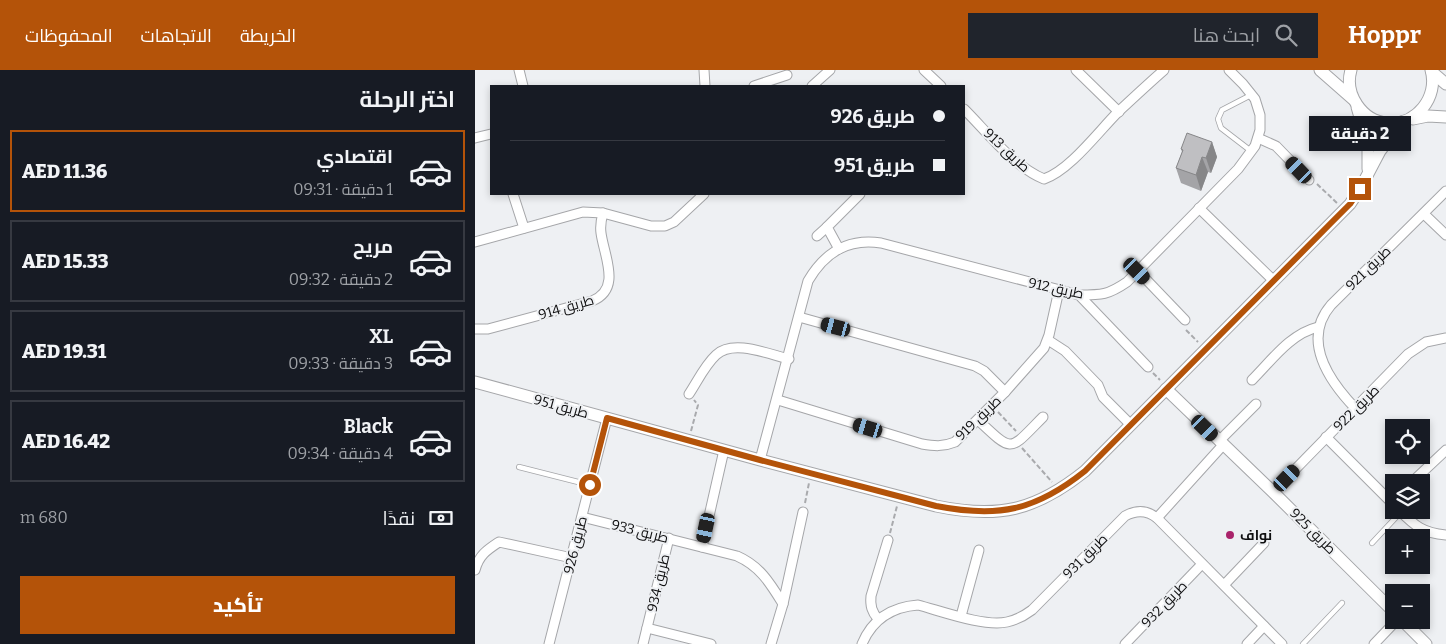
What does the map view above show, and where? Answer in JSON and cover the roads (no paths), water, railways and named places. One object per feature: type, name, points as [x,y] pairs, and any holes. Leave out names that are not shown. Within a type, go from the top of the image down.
[{"type":"street","points":[[519,70],[523,85]]},
{"type":"street","points":[[704,70],[705,85]]},
{"type":"street","points":[[813,85],[830,70]]},
{"type":"street","points":[[924,70],[940,85]]},
{"type":"street","points":[[1076,70],[1119,112]]},
{"type":"street","name":"طريق 913","points":[[965,110],[1020,165],[1044,179],[1054,176],[1069,163],[1163,70]]},
{"type":"street","name":"طريق 912","points":[[760,460],[809,281],[823,261],[839,249],[854,243],[868,241],[1079,295],[1102,295],[1114,291],[1127,282],[1238,169],[1251,152],[1258,138],[1260,115],[1255,99],[1229,70]]},
{"type":"street","points":[[1321,70],[1373,119],[1387,123],[1428,116],[1446,117]]},
{"type":"street","name":"طريق 951","points":[[1351,70],[1350,88],[1367,145],[1369,158],[1367,173]]},
{"type":"street","points":[[1432,71],[1446,84]]},
{"type":"street","name":"طريق 951","points":[[476,386],[607,418],[900,497],[961,511],[1003,511],[1023,506],[1060,490],[1085,471],[1344,210],[1355,197],[1387,140],[1404,121],[1417,115],[1428,101],[1433,84],[1432,71]]},
{"type":"street","points":[[759,85],[787,75]]},
{"type":"street","points":[[475,138],[490,134]]},
{"type":"street","points":[[1258,138],[1276,146],[1309,180]]},
{"type":"street","name":"طريق 921","points":[[1318,327],[1325,311],[1446,191]]},
{"type":"street","points":[[513,195],[524,228]]},
{"type":"street","points":[[475,242],[583,212],[603,213],[651,226],[665,226],[674,222],[702,195]]},
{"type":"street","points":[[817,236],[859,195]]},
{"type":"street","points":[[1199,208],[1274,281]]},
{"type":"street","name":"طريق 914","points":[[475,329],[488,329],[593,301],[602,296],[609,287],[610,276],[601,234],[603,213]]},
{"type":"street","points":[[1423,214],[1446,234]]},
{"type":"street","points":[[827,226],[839,249]]},
{"type":"street","points":[[1137,271],[1185,320]]},
{"type":"street","name":"طريق 919","points":[[777,400],[922,444],[937,447],[946,446],[955,442],[1039,355],[1048,340],[1059,290]]},
{"type":"street","points":[[1079,295],[1148,368]]},
{"type":"street","name":"طريق 919","points":[[799,317],[975,366],[984,371],[1005,392]]},
{"type":"street","points":[[1252,380],[1293,339],[1305,331],[1318,327],[1318,345],[1325,367],[1333,382],[1355,408]]},
{"type":"street","name":"طريق 922","points":[[1273,492],[1408,354],[1426,342],[1446,338]]},
{"type":"street","points":[[1048,340],[1065,351],[1098,385],[1103,397],[1130,424]]},
{"type":"street","points":[[689,394],[715,356],[728,348],[744,348],[789,359]]},
{"type":"street","name":"طريق 925","points":[[1166,388],[1385,603]]},
{"type":"street","points":[[1255,404],[1157,518],[1283,644]]},
{"type":"street","points":[[977,420],[1003,443],[1010,445],[1020,440],[1043,417]]},
{"type":"street","name":"طريق 926","points":[[549,644],[607,418]]},
{"type":"street","points":[[1326,438],[1385,494]]},
{"type":"street","points":[[702,547],[724,450]]},
{"type":"street","points":[[1420,474],[1446,450]]},
{"type":"street","name":"طريق 931","points":[[862,644],[878,619],[897,608],[917,605],[997,624],[1024,616],[1125,516],[1141,511],[1152,514],[1157,518]]},
{"type":"street","points":[[771,644],[783,604],[803,512]]},
{"type":"street","name":"طريق 933","points":[[582,517],[737,556],[752,564],[765,575],[783,604]]},
{"type":"street","points":[[1408,519],[1416,527],[1423,530],[1446,535]]},
{"type":"street","name":"طريق 934","points":[[643,644],[669,538]]},
{"type":"street","points":[[878,619],[870,605],[871,596],[887,540]]},
{"type":"street","points":[[475,570],[483,552],[499,542],[572,558]]},
{"type":"street","points":[[1224,585],[1264,543]]},
{"type":"street","points":[[961,616],[979,550]]},
{"type":"street","name":"طريق 932","points":[[1125,644],[1202,564]]},
{"type":"street","points":[[1247,644],[1265,626]]},
{"type":"street","name":"طريق 934","points":[[647,628],[711,644]]},
{"type":"street","points":[[1374,644],[1388,629]]},
{"type":"street","points":[[1411,629],[1426,644]]},
{"type":"lane","points":[[1251,94],[1222,110],[1218,119],[1221,128],[1251,152]]},
{"type":"lane","points":[[519,467],[590,485]]},
{"type":"lane","points":[[1372,543],[1393,519]]},
{"type":"lane","points":[[1303,644],[1342,603]]},
{"type":"place","name":"نواف","points":[[1230,535]]}]
